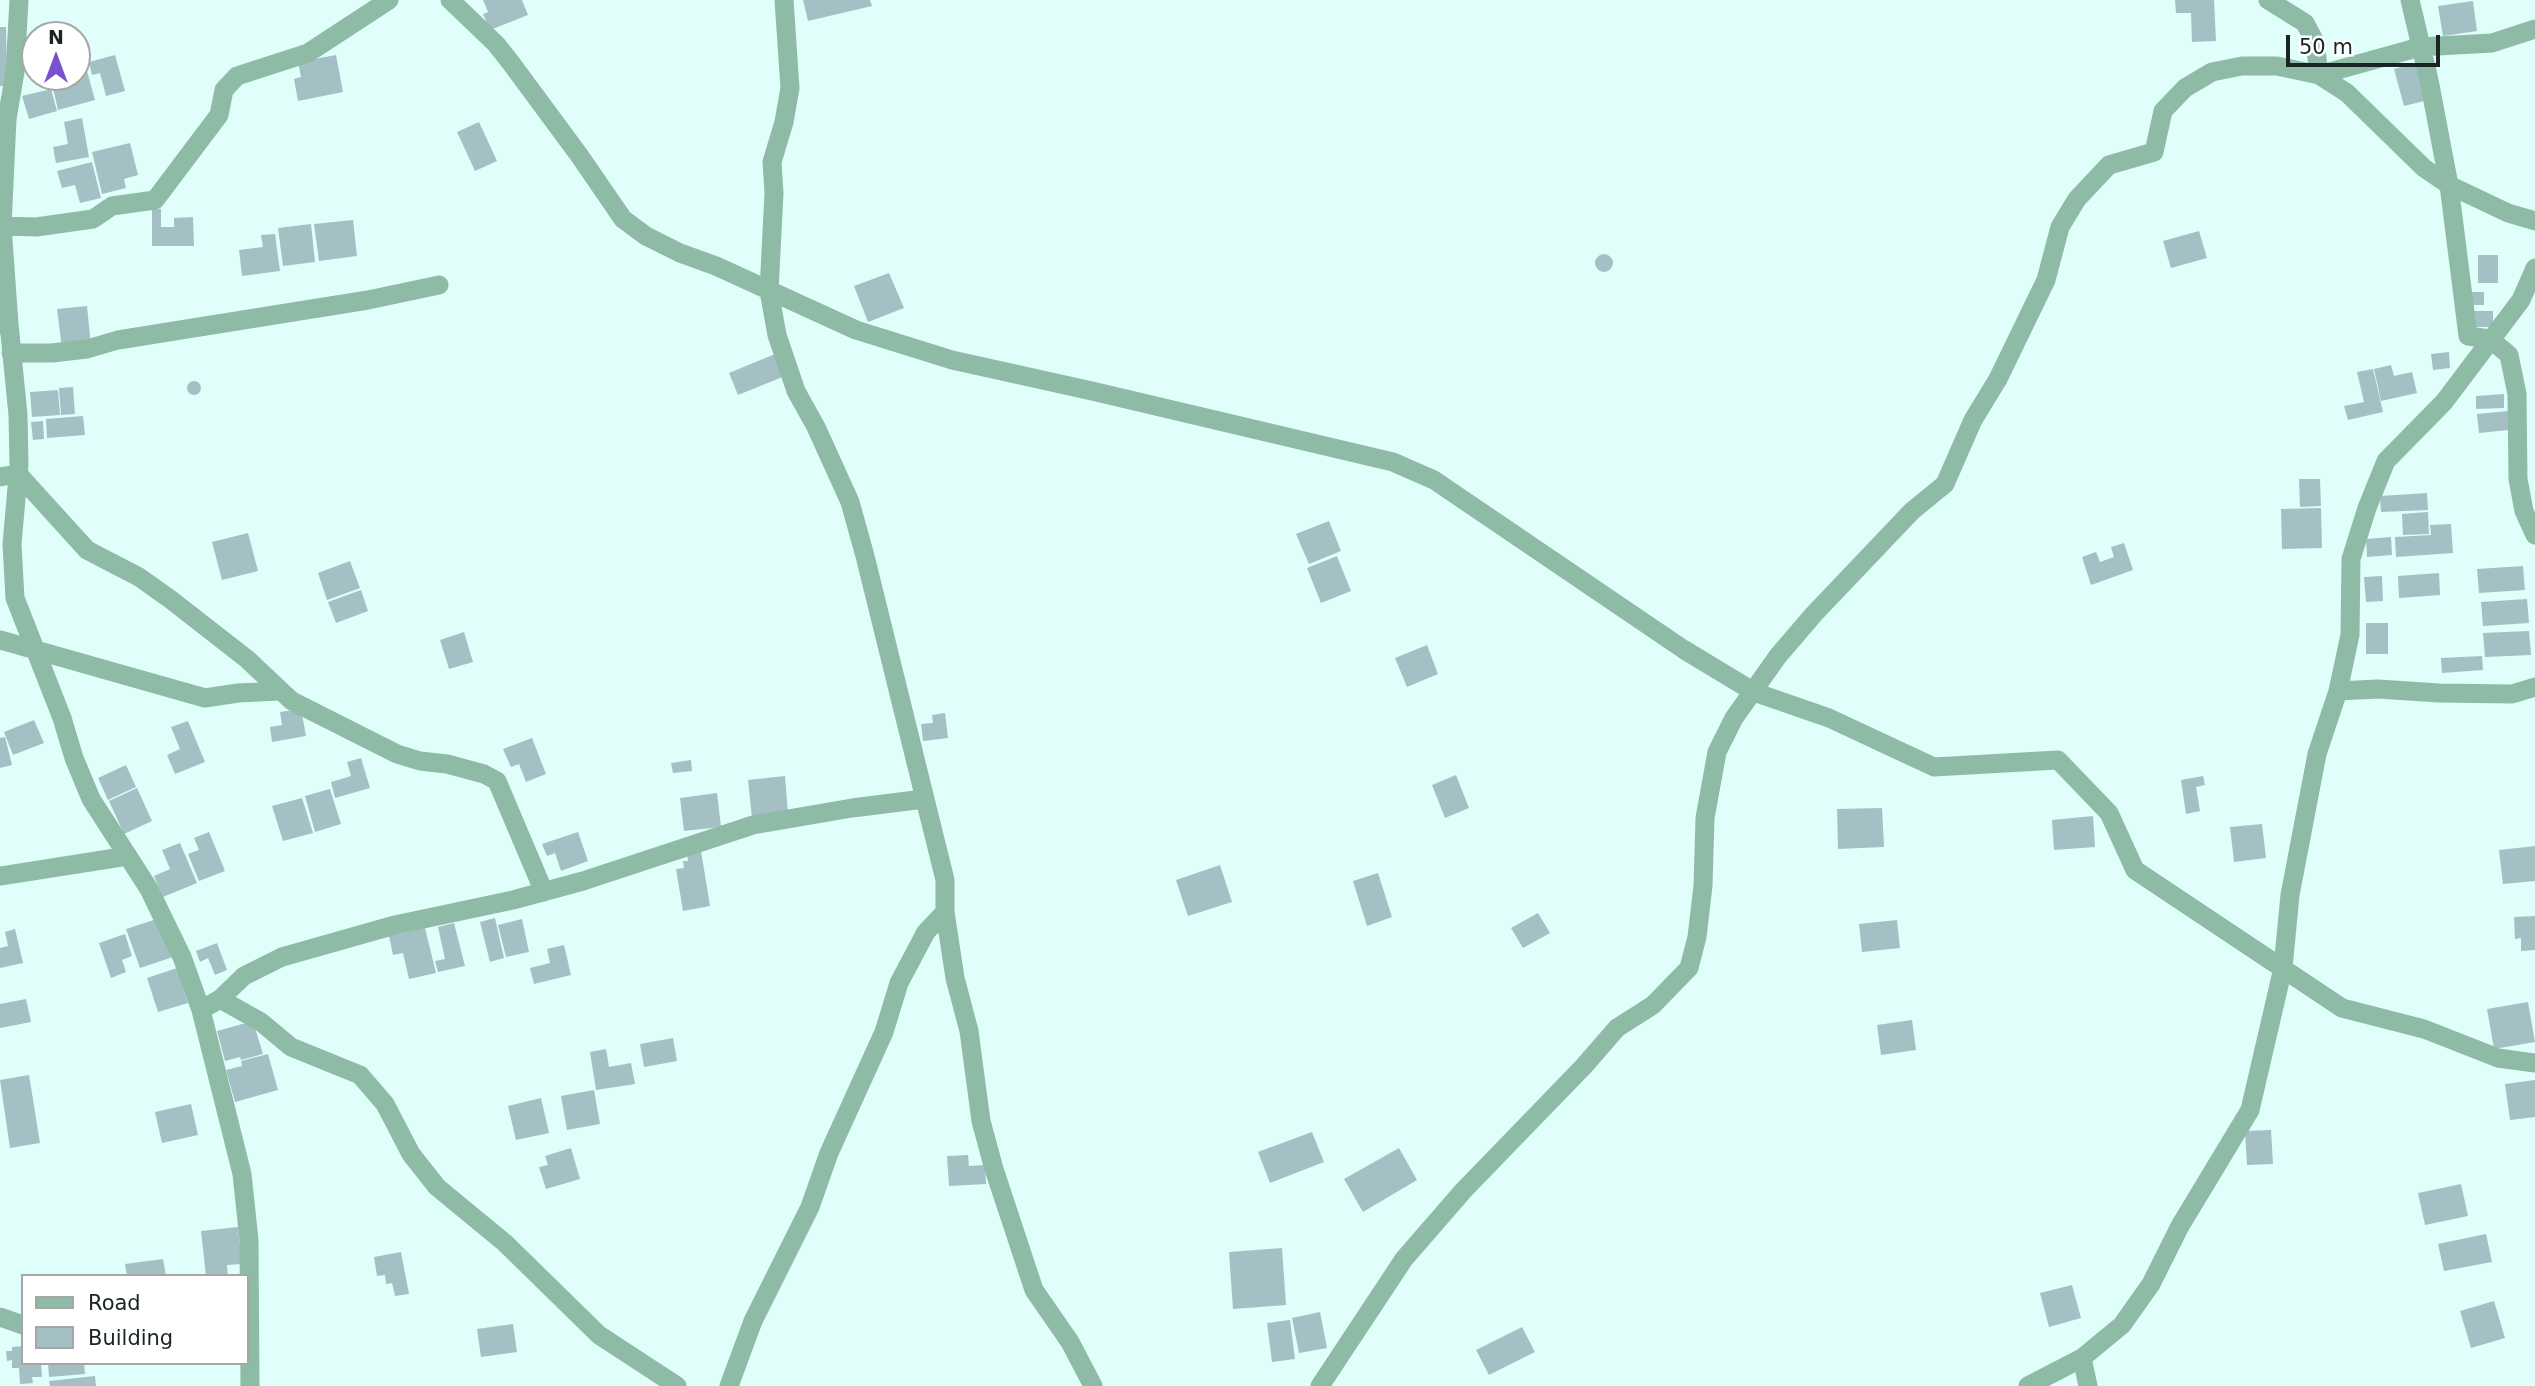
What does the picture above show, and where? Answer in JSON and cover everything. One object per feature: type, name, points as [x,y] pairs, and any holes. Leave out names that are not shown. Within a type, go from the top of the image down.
[{"type":"street","points":[[2,226],[36,228],[93,219],[112,206],[155,200],[219,115],[224,90],[237,76],[308,53],[389,0]]},
{"type":"street","points":[[450,0],[511,62],[623,219],[646,236],[856,330],[952,360],[1393,462],[1434,480],[1683,649],[1754,692],[1829,718],[1934,766],[2058,760],[2109,813],[2135,870],[2342,1008],[2424,1029],[2498,1058],[2535,1062]]},
{"type":"street","points":[[784,0],[790,88],[772,162],[774,193],[769,291],[777,335],[796,391],[816,427],[850,502],[945,880],[945,912],[955,978],[969,1031],[981,1121],[993,1170],[1034,1290],[1070,1342],[1093,1386]]},
{"type":"street","points":[[2268,0],[2305,23],[2315,42],[2319,75]]},
{"type":"street","points":[[2410,0],[2449,185],[2468,335],[2490,339],[2509,355],[2517,394],[2518,478],[2524,511],[2535,535]]},
{"type":"street","points":[[13,10],[15,72],[7,119],[2,226],[4,325],[11,353],[18,415],[9,476],[15,598],[91,799],[149,889],[182,957],[201,1010],[242,1174],[249,1240],[250,1386]]},
{"type":"street","points":[[2319,75],[2420,47],[2493,43],[2535,29]]},
{"type":"street","points":[[1320,1386],[1404,1259],[1463,1191],[1584,1066],[1617,1028],[1653,1005],[1689,968],[1697,937],[1703,886],[1705,818],[1717,752],[1734,718],[1778,656],[1814,614],[1912,511],[1945,484],[1973,420],[1998,379],[2046,280],[2060,228],[2077,199],[2109,165],[2154,152],[2163,111],[2185,88],[2212,72],[2242,66],[2277,66],[2319,75],[2347,93],[2424,168],[2449,185],[2508,213],[2535,221]]},
{"type":"street","points":[[2028,1386],[2082,1358],[2122,1325],[2151,1284],[2180,1226],[2250,1110],[2283,968],[2290,895],[2317,754],[2338,691],[2350,635],[2351,559],[2367,508],[2386,461],[2444,402],[2490,339],[2528,299],[2535,268]]},
{"type":"street","points":[[11,353],[52,353],[87,349],[118,340],[368,300],[439,285]]},
{"type":"street","points":[[9,476],[87,550],[139,577],[170,599],[247,659],[292,701],[397,754],[420,761],[447,764],[497,780],[544,892]]},
{"type":"street","points":[[0,640],[205,698],[281,691]]},
{"type":"street","points":[[2338,691],[2378,689],[2512,694],[2535,687]]},
{"type":"street","points":[[201,1010],[220,999],[244,976],[282,957],[396,925],[544,892],[753,825],[924,799]]},
{"type":"street","points":[[0,876],[128,856]]},
{"type":"street","points":[[729,1386],[753,1321],[810,1207],[830,1153],[884,1032],[899,983],[926,932],[945,912]]},
{"type":"street","points":[[220,999],[261,1022],[291,1047],[360,1075],[385,1104],[411,1154],[437,1187],[506,1243],[599,1335],[677,1386]]},
{"type":"street","points":[[0,1317],[21,1324]]},
{"type":"street","points":[[2082,1358],[2088,1386]]},
{"type":"building","points":[[483,0],[522,0],[528,15],[490,30],[483,14],[488,12]]},
{"type":"building","points":[[803,0],[870,0],[872,6],[808,21]]},
{"type":"building","points":[[2175,0],[2214,0],[2216,41],[2192,42],[2191,13],[2176,13]]},
{"type":"building","points":[[2473,1],[2477,31],[2443,36],[2438,6]]},
{"type":"building","points":[[0,27],[6,27],[7,86],[0,86]]},
{"type":"building","points":[[115,55],[125,91],[106,96],[100,73],[92,75],[91,61]]},
{"type":"building","points":[[336,55],[343,92],[298,101],[294,79],[301,77],[298,62]]},
{"type":"building","points":[[2418,63],[2428,100],[2404,106],[2394,69]]},
{"type":"building","points":[[91,86],[95,100],[58,110],[54,91],[91,91]]},
{"type":"building","points":[[52,91],[57,111],[29,119],[22,96]]},
{"type":"building","points":[[82,118],[89,157],[56,163],[53,147],[68,144],[64,122]]},
{"type":"building","points":[[479,122],[497,161],[475,171],[457,132]]},
{"type":"building","points":[[130,143],[138,175],[124,179],[126,188],[102,194],[92,152]]},
{"type":"building","points":[[92,162],[101,198],[80,203],[75,185],[62,188],[57,171]]},
{"type":"building","points":[[152,209],[161,209],[161,227],[174,227],[174,218],[193,217],[194,246],[152,246]]},
{"type":"building","points":[[353,220],[357,256],[319,261],[314,224]]},
{"type":"building","points":[[311,224],[315,262],[283,266],[278,228]]},
{"type":"building","points":[[2199,231],[2207,258],[2171,268],[2163,241]]},
{"type":"building","points":[[275,234],[280,271],[242,276],[239,250],[263,247],[261,235]]},
{"type":"building","points":[[1604,254],[1610,257],[1613,263],[1610,269],[1604,272],[1598,269],[1595,263],[1598,257]]},
{"type":"building","points":[[2478,255],[2498,255],[2498,283],[2478,283]]},
{"type":"building","points":[[889,273],[904,308],[868,322],[854,286]]},
{"type":"building","points":[[2470,292],[2484,292],[2484,305],[2470,305]]},
{"type":"building","points":[[87,306],[91,346],[62,349],[57,309]]},
{"type":"building","points":[[2470,311],[2493,311],[2493,327],[2470,327]]},
{"type":"building","points":[[2449,352],[2450,368],[2433,370],[2431,354]]},
{"type":"building","points":[[775,354],[785,376],[738,395],[729,373]]},
{"type":"building","points":[[2391,365],[2394,376],[2412,372],[2417,393],[2381,401],[2374,369]]},
{"type":"building","points":[[2373,369],[2383,412],[2348,420],[2344,406],[2364,402],[2357,372]]},
{"type":"building","points":[[191,381],[197,381],[201,388],[197,395],[191,395],[187,391],[187,385]]},
{"type":"building","points":[[73,387],[75,414],[61,415],[59,388]]},
{"type":"building","points":[[58,390],[60,415],[32,417],[30,392]]},
{"type":"building","points":[[2504,394],[2504,408],[2476,409],[2476,396]]},
{"type":"building","points":[[2508,411],[2509,430],[2479,433],[2477,414]]},
{"type":"building","points":[[83,416],[85,435],[47,438],[46,419]]},
{"type":"building","points":[[43,421],[44,439],[33,440],[31,422]]},
{"type":"building","points":[[2299,479],[2320,479],[2321,506],[2300,507]]},
{"type":"building","points":[[2427,493],[2428,510],[2381,512],[2380,496]]},
{"type":"building","points":[[2321,508],[2322,548],[2282,549],[2281,509]]},
{"type":"building","points":[[2428,512],[2429,534],[2403,535],[2402,514]]},
{"type":"building","points":[[1329,521],[1341,551],[1309,564],[1296,534]]},
{"type":"building","points":[[2451,524],[2453,553],[2396,557],[2395,537],[2431,535],[2430,525]]},
{"type":"building","points":[[248,533],[258,571],[222,580],[212,542]]},
{"type":"building","points":[[2391,537],[2392,555],[2367,557],[2366,539]]},
{"type":"building","points":[[2124,543],[2133,570],[2091,585],[2082,557],[2096,552],[2100,562],[2114,557],[2111,547]]},
{"type":"building","points":[[1337,556],[1351,591],[1321,603],[1307,568]]},
{"type":"building","points":[[350,561],[360,588],[327,600],[318,573]]},
{"type":"building","points":[[2523,566],[2525,590],[2479,593],[2477,569]]},
{"type":"building","points":[[2439,573],[2440,595],[2399,598],[2398,576]]},
{"type":"building","points":[[2382,576],[2383,601],[2366,602],[2364,577]]},
{"type":"building","points":[[361,590],[368,611],[336,623],[328,602]]},
{"type":"building","points":[[2527,599],[2529,623],[2483,626],[2481,602]]},
{"type":"building","points":[[2366,623],[2388,623],[2388,654],[2366,654]]},
{"type":"building","points":[[2529,631],[2531,655],[2485,657],[2483,633]]},
{"type":"building","points":[[464,632],[473,662],[449,669],[440,640]]},
{"type":"building","points":[[1427,645],[1438,674],[1407,687],[1395,658]]},
{"type":"building","points":[[2482,656],[2483,670],[2442,673],[2441,658]]},
{"type":"building","points":[[301,709],[306,736],[272,742],[270,727],[282,725],[280,712]]},
{"type":"building","points":[[945,713],[948,738],[923,741],[921,724],[933,723],[932,715]]},
{"type":"building","points":[[34,720],[44,743],[13,755],[4,732]]},
{"type":"building","points":[[188,721],[205,762],[175,774],[167,755],[180,749],[171,727]]},
{"type":"building","points":[[5,737],[12,765],[0,768],[0,738]]},
{"type":"building","points":[[532,738],[546,774],[526,782],[519,764],[511,767],[503,749]]},
{"type":"building","points":[[361,758],[370,788],[335,798],[331,782],[351,776],[347,762]]},
{"type":"building","points":[[691,760],[692,771],[673,773],[671,763]]},
{"type":"building","points":[[126,765],[136,787],[108,800],[98,778]]},
{"type":"building","points":[[1456,775],[1469,808],[1445,818],[1432,785]]},
{"type":"building","points":[[785,776],[788,814],[752,818],[748,780]]},
{"type":"building","points":[[2203,776],[2205,785],[2196,787],[2200,811],[2186,814],[2181,780]]},
{"type":"building","points":[[137,788],[152,821],[124,834],[109,801]]},
{"type":"building","points":[[330,789],[341,824],[315,832],[305,796]]},
{"type":"building","points":[[717,793],[721,827],[684,831],[680,798]]},
{"type":"building","points":[[302,798],[313,833],[283,841],[272,806]]},
{"type":"building","points":[[1882,808],[1884,847],[1838,849],[1837,809]]},
{"type":"building","points":[[2093,816],[2095,847],[2054,850],[2052,820]]},
{"type":"building","points":[[2262,824],[2266,858],[2234,862],[2230,827]]},
{"type":"building","points":[[209,832],[225,871],[199,881],[188,854],[199,850],[194,838]]},
{"type":"building","points":[[578,832],[588,861],[561,871],[555,853],[547,856],[542,844]]},
{"type":"building","points":[[180,843],[197,883],[163,897],[154,876],[170,869],[162,850]]},
{"type":"building","points":[[2535,846],[2535,881],[2503,884],[2499,850]]},
{"type":"building","points":[[701,851],[710,906],[683,911],[676,869],[684,868],[683,861],[688,861],[687,854]]},
{"type":"building","points":[[1220,865],[1232,902],[1188,916],[1176,880]]},
{"type":"building","points":[[1378,873],[1392,917],[1367,926],[1353,881]]},
{"type":"building","points":[[1538,913],[1550,933],[1523,948],[1511,928]]},
{"type":"building","points":[[2535,916],[2535,950],[2521,951],[2521,938],[2515,939],[2514,917]]},
{"type":"building","points":[[160,918],[173,957],[140,968],[126,929]]},
{"type":"building","points":[[495,918],[504,958],[490,962],[480,922]]},
{"type":"building","points":[[522,919],[529,952],[506,957],[498,925]]},
{"type":"building","points":[[1897,920],[1900,948],[1862,952],[1859,924]]},
{"type":"building","points":[[454,923],[465,966],[438,972],[435,961],[445,959],[438,927]]},
{"type":"building","points":[[425,928],[436,973],[409,979],[403,953],[393,955],[389,936]]},
{"type":"building","points":[[15,929],[23,963],[0,968],[0,948],[8,946],[5,932]]},
{"type":"building","points":[[125,934],[132,956],[122,960],[126,972],[111,978],[99,943]]},
{"type":"building","points":[[217,943],[227,970],[215,975],[208,958],[200,962],[196,951]]},
{"type":"building","points":[[564,945],[571,975],[534,984],[530,968],[550,963],[547,949]]},
{"type":"building","points":[[177,968],[188,1003],[158,1012],[147,978]]},
{"type":"building","points":[[26,999],[31,1022],[0,1028],[0,1004]]},
{"type":"building","points":[[2528,1002],[2535,1042],[2494,1049],[2487,1009]]},
{"type":"building","points":[[1912,1020],[1916,1050],[1881,1055],[1877,1025]]},
{"type":"building","points":[[253,1021],[263,1054],[225,1061],[217,1031]]},
{"type":"building","points":[[673,1038],[677,1061],[644,1067],[640,1044]]},
{"type":"building","points":[[606,1049],[609,1067],[631,1063],[635,1084],[596,1090],[590,1052]]},
{"type":"building","points":[[268,1054],[278,1090],[235,1102],[226,1070],[242,1066],[241,1061]]},
{"type":"building","points":[[29,1075],[40,1143],[10,1148],[0,1080]]},
{"type":"building","points":[[2535,1080],[2535,1117],[2510,1120],[2505,1084]]},
{"type":"building","points":[[594,1090],[600,1124],[567,1130],[561,1096]]},
{"type":"building","points":[[541,1098],[549,1133],[516,1140],[508,1106]]},
{"type":"building","points":[[191,1104],[198,1135],[162,1143],[155,1112]]},
{"type":"building","points":[[2271,1130],[2273,1164],[2247,1165],[2245,1131]]},
{"type":"building","points":[[1312,1132],[1324,1162],[1270,1183],[1258,1152]]},
{"type":"building","points":[[571,1148],[580,1179],[546,1189],[539,1167],[548,1165],[545,1156]]},
{"type":"building","points":[[1399,1148],[1417,1180],[1363,1212],[1344,1179]]},
{"type":"building","points":[[968,1155],[969,1166],[985,1165],[986,1184],[949,1186],[947,1156]]},
{"type":"building","points":[[2461,1184],[2468,1216],[2425,1225],[2418,1193]]},
{"type":"building","points":[[238,1227],[242,1264],[227,1265],[228,1274],[206,1274],[201,1231]]},
{"type":"building","points":[[2486,1234],[2492,1262],[2444,1271],[2438,1244]]},
{"type":"building","points":[[1282,1248],[1286,1305],[1233,1309],[1229,1252]]},
{"type":"building","points":[[401,1252],[409,1294],[395,1296],[392,1283],[386,1284],[385,1275],[377,1276],[374,1257]]},
{"type":"building","points":[[163,1259],[166,1274],[127,1274],[125,1264]]},
{"type":"building","points":[[2072,1285],[2081,1318],[2049,1327],[2040,1293]]},
{"type":"building","points":[[2494,1301],[2505,1338],[2471,1348],[2460,1311]]},
{"type":"building","points":[[1320,1312],[1327,1348],[1299,1353],[1292,1318]]},
{"type":"building","points":[[1290,1320],[1295,1359],[1272,1362],[1267,1323]]},
{"type":"building","points":[[513,1324],[517,1352],[481,1357],[477,1329]]},
{"type":"building","points":[[1522,1327],[1535,1352],[1489,1375],[1476,1350]]},
{"type":"building","points":[[21,1346],[21,1365],[41,1365],[42,1377],[32,1377],[33,1383],[20,1384],[19,1368],[12,1368],[12,1360],[7,1361],[6,1351],[12,1351],[12,1347]]},
{"type":"building","points":[[48,1365],[84,1365],[85,1374],[49,1377]]},
{"type":"building","points":[[95,1376],[96,1386],[50,1386],[49,1381]]}]
